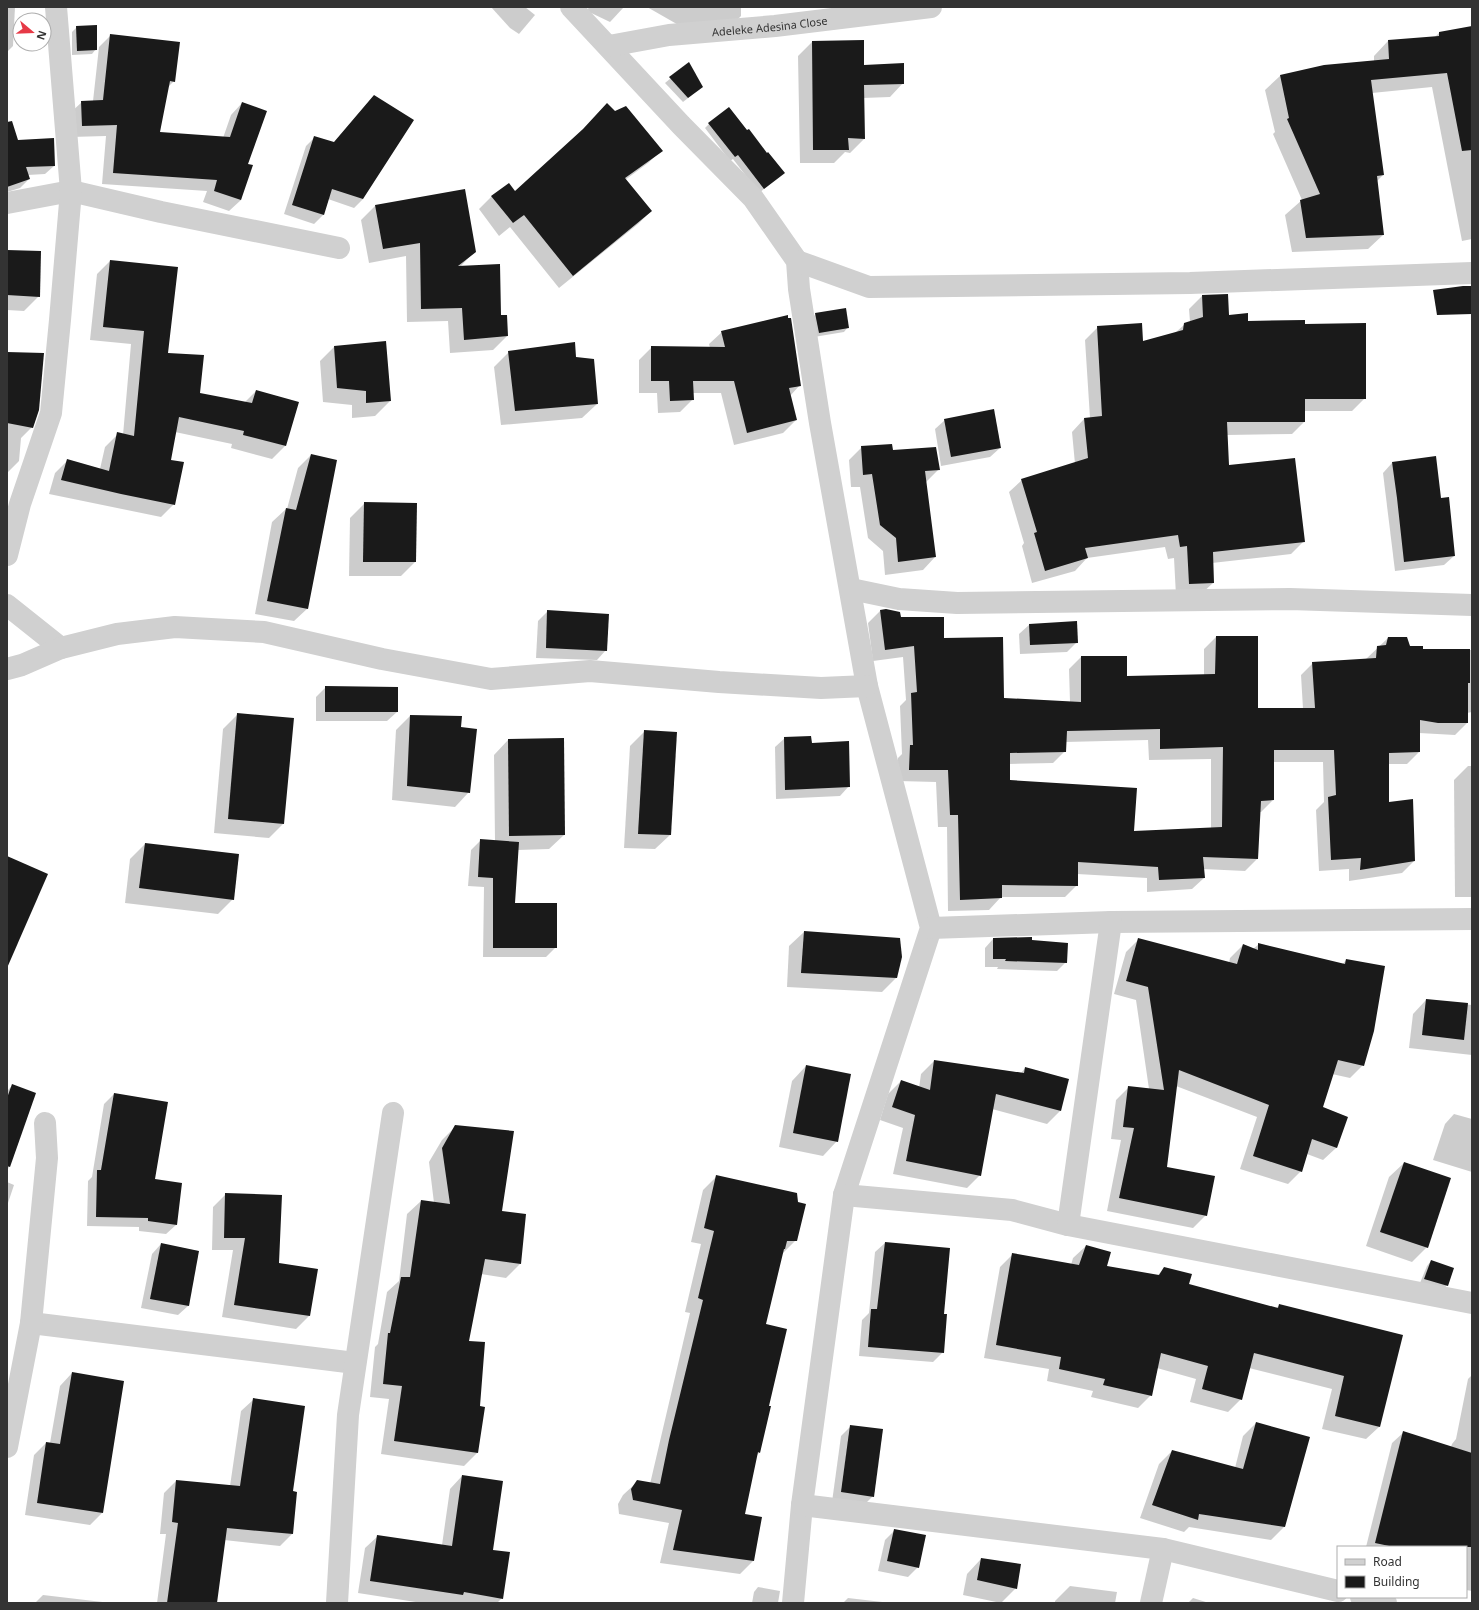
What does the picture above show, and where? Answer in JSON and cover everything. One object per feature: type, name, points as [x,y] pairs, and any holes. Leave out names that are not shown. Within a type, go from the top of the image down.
[{"type":"street","points":[[7,556],[13,503],[51,413],[71,191],[56,7]]},
{"type":"street","points":[[571,7],[753,198],[798,261],[799,289],[819,416],[835,510],[851,589],[867,686],[931,928],[844,1195],[802,1505],[793,1603]]},
{"type":"street","name":"Adeleke Adesina Close","points":[[609,46],[774,16],[931,7]]},
{"type":"street","points":[[7,203],[71,191],[161,212],[339,248]]},
{"type":"street","points":[[798,261],[869,287],[1190,283],[1472,273]]},
{"type":"street","points":[[851,589],[899,599],[957,603],[1290,598],[1472,604]]},
{"type":"street","points":[[7,605],[61,648]]},
{"type":"street","points":[[7,669],[22,665],[61,648],[117,634],[175,627],[264,632],[382,659],[491,679],[590,671],[719,682],[813,687],[867,686]]},
{"type":"street","points":[[931,928],[1111,922],[1472,919]]},
{"type":"street","points":[[1068,1225],[1111,922]]},
{"type":"street","points":[[337,1603],[348,1415],[393,1113]]},
{"type":"street","points":[[7,1448],[31,1323],[47,1158],[45,1123]]},
{"type":"street","points":[[844,1195],[1012,1210],[1068,1225],[1472,1303]]},
{"type":"street","points":[[31,1323],[355,1363]]},
{"type":"street","points":[[802,1505],[1163,1549],[1337,1592]]},
{"type":"street","points":[[1151,1603],[1163,1549]]},
{"type":"street","points":[[1365,1598],[1386,1603]]},
{"type":"building","points":[[97,25],[97,50],[77,51],[76,26]]},
{"type":"building","points":[[1472,26],[1472,150],[1462,151],[1447,73],[1371,80],[1384,175],[1377,176],[1384,235],[1306,238],[1300,200],[1320,194],[1287,119],[1289,118],[1280,75],[1324,65],[1389,59],[1388,40],[1439,36],[1439,32]]},
{"type":"building","points":[[110,34],[180,42],[175,82],[170,81],[160,132],[230,137],[242,102],[267,111],[248,164],[253,165],[241,200],[214,191],[217,180],[113,173],[117,125],[82,126],[81,101],[103,100]]},
{"type":"building","points":[[864,40],[864,65],[904,63],[904,84],[864,85],[865,139],[848,138],[849,150],[813,150],[812,41]]},
{"type":"building","points":[[689,62],[703,87],[688,98],[669,77]]},
{"type":"building","points":[[374,95],[414,120],[363,199],[332,189],[324,215],[292,205],[314,136],[334,142]]},
{"type":"building","points":[[607,103],[615,111],[626,106],[663,151],[625,178],[652,211],[573,276],[524,215],[513,223],[491,196],[509,183],[515,191],[583,129]]},
{"type":"building","points":[[729,107],[785,173],[764,189],[738,155],[735,157],[708,123]]},
{"type":"building","points":[[12,121],[18,140],[54,138],[55,166],[26,167],[30,179],[7,187],[7,122]]},
{"type":"building","points":[[465,189],[476,252],[458,266],[500,264],[501,315],[507,315],[508,336],[464,340],[462,308],[421,309],[420,243],[383,249],[375,205]]},
{"type":"building","points":[[7,250],[41,251],[40,297],[7,295]]},
{"type":"building","points":[[110,260],[178,267],[168,353],[204,355],[200,393],[252,403],[256,390],[299,402],[286,446],[243,435],[244,431],[179,417],[171,460],[184,462],[175,505],[61,480],[67,459],[109,471],[117,432],[134,436],[144,331],[103,327]]},
{"type":"building","points":[[1472,286],[1472,314],[1437,315],[1433,290]]},
{"type":"building","points":[[1228,294],[1229,315],[1248,313],[1248,321],[1305,320],[1305,324],[1366,323],[1366,399],[1305,399],[1305,422],[1227,422],[1229,465],[1295,458],[1305,542],[1213,552],[1214,583],[1189,584],[1187,546],[1180,547],[1178,535],[1085,548],[1088,558],[1045,571],[1034,533],[1037,532],[1021,479],[1088,458],[1084,418],[1102,416],[1097,326],[1142,323],[1143,341],[1183,330],[1184,323],[1203,317],[1202,295]]},
{"type":"building","points":[[846,308],[849,328],[819,333],[815,313]]},
{"type":"building","points":[[788,315],[788,318],[791,318],[801,386],[789,388],[797,420],[747,433],[734,381],[693,381],[694,400],[670,401],[669,381],[651,381],[651,346],[725,347],[721,331]]},
{"type":"building","points":[[386,341],[391,401],[366,403],[366,391],[337,388],[334,346]]},
{"type":"building","points":[[575,342],[576,357],[594,359],[598,404],[515,411],[508,351]]},
{"type":"building","points":[[7,352],[44,353],[39,410],[33,428],[7,423]]},
{"type":"building","points":[[994,409],[1001,448],[951,457],[944,419]]},
{"type":"building","points":[[892,444],[893,450],[936,447],[940,470],[925,471],[936,557],[898,562],[896,538],[880,525],[872,474],[863,475],[861,446]]},
{"type":"building","points":[[311,454],[337,460],[308,609],[267,601],[286,508],[296,510]]},
{"type":"building","points":[[1436,456],[1441,498],[1449,497],[1455,556],[1404,562],[1392,462]]},
{"type":"building","points":[[364,502],[417,503],[416,562],[363,562]]},
{"type":"building","points":[[886,609],[900,612],[901,617],[944,617],[944,638],[1003,637],[1004,698],[1081,702],[1081,656],[1127,656],[1127,676],[1215,674],[1216,636],[1258,636],[1258,708],[1315,708],[1312,662],[1376,658],[1377,646],[1386,645],[1388,637],[1407,637],[1410,646],[1423,646],[1423,649],[1470,649],[1468,723],[1438,723],[1420,720],[1420,752],[1389,753],[1389,802],[1413,799],[1415,861],[1360,870],[1361,858],[1331,860],[1328,797],[1336,795],[1334,750],[1274,750],[1274,800],[1261,801],[1258,859],[1203,857],[1205,878],[1159,880],[1158,867],[1078,862],[1078,886],[1002,885],[1002,898],[960,900],[958,815],[950,815],[948,770],[909,770],[910,745],[913,745],[911,693],[917,692],[914,646],[885,650],[880,610]],"holes":[[[1160,729],[1160,749],[1223,747],[1222,827],[1134,831],[1137,788],[1010,780],[1010,753],[1066,752],[1067,731]]]},
{"type":"building","points":[[547,610],[609,614],[607,651],[546,648]]},
{"type":"building","points":[[1077,621],[1078,643],[1030,645],[1029,624]]},
{"type":"building","points":[[325,686],[398,687],[398,712],[325,712]]},
{"type":"building","points":[[237,713],[294,718],[284,824],[228,819]]},
{"type":"building","points":[[410,715],[462,716],[461,727],[477,729],[470,793],[407,786]]},
{"type":"building","points":[[644,730],[677,732],[671,835],[638,834]]},
{"type":"building","points":[[811,736],[812,743],[849,741],[850,787],[785,790],[784,737]]},
{"type":"building","points":[[564,738],[565,835],[509,836],[508,739]]},
{"type":"building","points":[[480,839],[519,842],[515,903],[557,903],[557,948],[493,948],[493,878],[478,877]]},
{"type":"building","points":[[145,843],[239,854],[234,900],[139,888]]},
{"type":"building","points":[[7,856],[48,874],[7,968]]},
{"type":"building","points":[[804,931],[900,938],[902,957],[897,978],[801,973]]},
{"type":"building","points":[[1032,937],[1032,940],[1068,943],[1067,963],[1005,961],[1006,959],[993,959],[993,938]]},
{"type":"building","points":[[1138,938],[1237,964],[1243,944],[1258,950],[1258,943],[1345,964],[1346,959],[1385,966],[1374,1031],[1364,1066],[1338,1060],[1323,1107],[1348,1117],[1337,1148],[1312,1139],[1302,1172],[1253,1156],[1269,1105],[1179,1070],[1167,1167],[1215,1176],[1207,1216],[1119,1198],[1134,1128],[1123,1127],[1128,1086],[1164,1090],[1148,987],[1126,981]]},
{"type":"building","points":[[1426,999],[1468,1003],[1464,1040],[1422,1035]]},
{"type":"building","points":[[934,1060],[1024,1073],[1025,1067],[1069,1079],[1061,1111],[996,1094],[981,1176],[906,1161],[915,1115],[892,1107],[901,1080],[930,1090]]},
{"type":"building","points":[[806,1065],[851,1074],[838,1142],[793,1133]]},
{"type":"building","points":[[12,1084],[36,1093],[10,1167],[7,1166],[7,1098]]},
{"type":"building","points":[[114,1093],[168,1102],[155,1179],[182,1183],[177,1225],[148,1221],[148,1218],[96,1217],[97,1170],[101,1170]]},
{"type":"building","points":[[455,1125],[514,1131],[502,1211],[526,1214],[521,1264],[485,1259],[469,1341],[485,1342],[480,1406],[485,1407],[478,1453],[394,1441],[402,1386],[383,1384],[388,1333],[390,1333],[401,1277],[410,1277],[421,1200],[450,1204],[442,1148]]},
{"type":"building","points":[[1404,1162],[1451,1178],[1428,1248],[1380,1232]]},
{"type":"building","points":[[716,1175],[797,1193],[798,1202],[806,1204],[797,1241],[787,1241],[784,1249],[766,1324],[787,1329],[769,1406],[771,1406],[760,1453],[758,1452],[745,1514],[762,1517],[754,1561],[673,1550],[682,1510],[633,1500],[631,1489],[637,1480],[660,1484],[669,1440],[703,1300],[698,1298],[714,1231],[704,1228]]},
{"type":"building","points":[[225,1193],[282,1195],[279,1263],[318,1269],[310,1316],[234,1305],[245,1238],[224,1238]]},
{"type":"building","points":[[885,1242],[950,1248],[944,1314],[947,1314],[944,1353],[868,1347],[871,1309],[877,1309]]},
{"type":"building","points":[[161,1243],[199,1251],[189,1306],[150,1299]]},
{"type":"building","points":[[1086,1245],[1111,1252],[1107,1266],[1159,1275],[1164,1267],[1192,1274],[1189,1284],[1278,1308],[1279,1304],[1403,1335],[1380,1427],[1335,1416],[1344,1376],[1254,1353],[1242,1400],[1202,1389],[1208,1366],[1161,1353],[1152,1396],[1103,1385],[1105,1379],[1059,1369],[1061,1357],[996,1345],[1012,1253],[1079,1265]]},
{"type":"building","points":[[1431,1260],[1454,1268],[1448,1286],[1424,1279]]},
{"type":"building","points":[[72,1372],[124,1381],[103,1513],[37,1503],[46,1442],[60,1444]]},
{"type":"building","points":[[253,1398],[305,1406],[293,1491],[297,1492],[293,1534],[227,1528],[217,1603],[167,1603],[178,1523],[172,1522],[176,1480],[240,1486]]},
{"type":"building","points":[[1256,1422],[1310,1437],[1285,1527],[1199,1514],[1198,1520],[1152,1505],[1172,1450],[1243,1469]]},
{"type":"building","points":[[850,1425],[883,1429],[874,1497],[841,1492]]},
{"type":"building","points":[[1403,1431],[1472,1453],[1472,1547],[1389,1546],[1375,1543]]},
{"type":"building","points":[[462,1475],[503,1481],[493,1550],[510,1552],[503,1599],[464,1592],[463,1595],[370,1581],[377,1535],[452,1546]]},
{"type":"building","points":[[894,1529],[926,1535],[919,1568],[887,1561]]},
{"type":"building","points":[[981,1558],[1021,1564],[1017,1589],[977,1580]]}]
